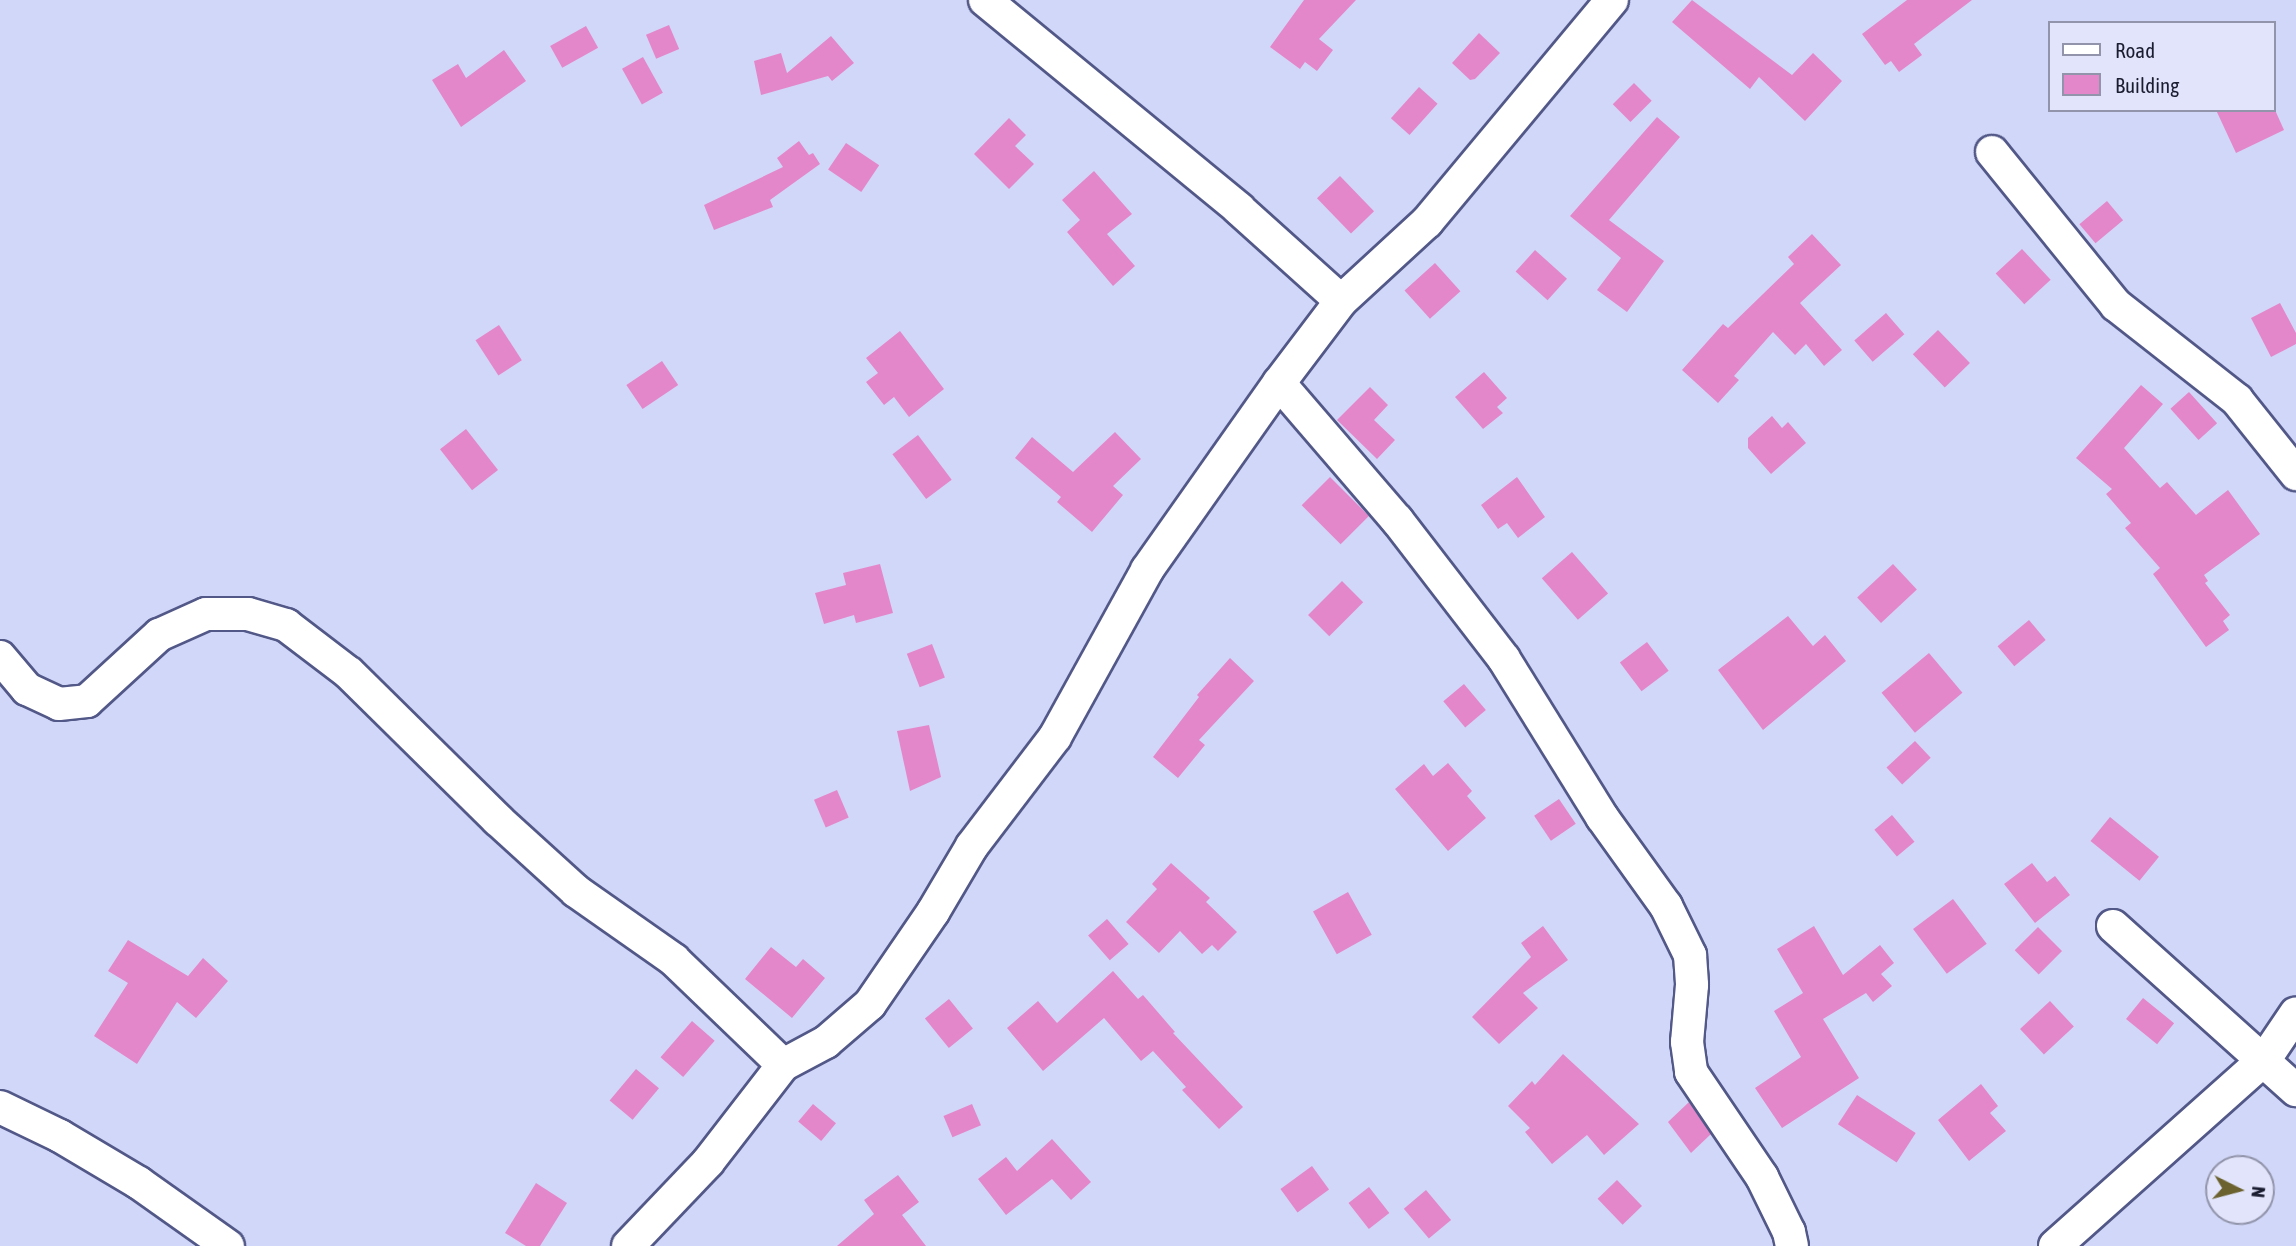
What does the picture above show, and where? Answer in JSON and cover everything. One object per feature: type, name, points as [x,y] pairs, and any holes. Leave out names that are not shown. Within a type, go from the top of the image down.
[{"type":"street","points":[[985,0],[1239,209],[1341,301]]},
{"type":"street","points":[[628,1246],[708,1162],[783,1065],[826,1042],[870,1004],[926,922],[972,846],[1055,737],[1147,570],[1279,383],[1341,301],[1427,222],[1612,0]]},
{"type":"street","points":[[1992,152],[2116,305],[2237,400],[2296,474]]},
{"type":"street","points":[[1279,383],[1397,520],[1504,659],[1602,817],[1665,906],[1690,955],[1692,985],[1687,1042],[1691,1072],[1762,1177],[1789,1232],[1792,1246]]},
{"type":"street","points":[[0,657],[27,689],[59,704],[87,701],[159,635],[206,614],[248,614],[286,625],[349,673],[498,820],[576,891],[674,960],[783,1065]]},
{"type":"street","points":[[2113,926],[2296,1090]]},
{"type":"street","points":[[2055,1246],[2264,1059],[2296,1013]]},
{"type":"street","points":[[0,1107],[60,1136],[139,1183],[228,1246]]},
{"type":"building","points":[[1304,0],[1356,0],[1319,39],[1333,50],[1317,71],[1305,62],[1300,69],[1270,47]]},
{"type":"building","points":[[1692,0],[1792,75],[1813,53],[1842,81],[1805,121],[1759,77],[1750,89],[1672,22]]},
{"type":"building","points":[[1907,0],[1972,0],[1914,44],[1922,55],[1899,72],[1891,61],[1885,65],[1862,34]]},
{"type":"building","points":[[669,25],[679,49],[656,59],[646,35]]},
{"type":"building","points":[[586,26],[598,48],[562,68],[550,46]]},
{"type":"building","points":[[1479,33],[1500,53],[1475,79],[1470,80],[1452,63]]},
{"type":"building","points":[[831,36],[854,63],[832,81],[828,76],[761,95],[754,61],[781,53],[787,73]]},
{"type":"building","points":[[504,50],[526,81],[461,127],[432,80],[458,64],[466,78]]},
{"type":"building","points":[[643,57],[663,93],[642,104],[622,69]]},
{"type":"building","points":[[1634,83],[1652,101],[1630,122],[1613,104]]},
{"type":"building","points":[[1419,87],[1438,104],[1409,135],[1391,118]]},
{"type":"building","points":[[2275,110],[2284,130],[2236,153],[2217,112]]},
{"type":"building","points":[[1657,117],[1680,137],[1609,220],[1664,261],[1627,312],[1597,290],[1621,258],[1570,216]]},
{"type":"building","points":[[1009,118],[1026,135],[1015,146],[1034,164],[1009,189],[974,154]]},
{"type":"building","points":[[799,141],[809,155],[813,153],[820,164],[770,200],[773,207],[714,230],[704,205],[783,167],[777,158]]},
{"type":"building","points":[[846,143],[879,165],[861,192],[828,170]]},
{"type":"building","points":[[1094,171],[1132,214],[1107,234],[1135,266],[1113,286],[1067,232],[1080,220],[1062,200]]},
{"type":"building","points":[[1340,176],[1374,211],[1351,233],[1317,198]]},
{"type":"building","points":[[2107,201],[2123,220],[2095,243],[2079,224]]},
{"type":"building","points":[[1812,234],[1841,265],[1800,303],[1842,350],[1824,366],[1806,344],[1795,355],[1773,332],[1734,376],[1739,380],[1718,403],[1682,370],[1723,324],[1728,328],[1794,264],[1788,257]]},
{"type":"building","points":[[2022,249],[2051,280],[2024,304],[1996,274]]},
{"type":"building","points":[[1535,250],[1567,279],[1548,300],[1516,272]]},
{"type":"building","points":[[1435,263],[1460,291],[1430,319],[1405,290]]},
{"type":"building","points":[[2280,303],[2296,333],[2296,344],[2271,357],[2251,318]]},
{"type":"building","points":[[1886,313],[1904,334],[1873,362],[1854,341]]},
{"type":"building","points":[[499,325],[522,360],[498,375],[476,340]]},
{"type":"building","points":[[1938,330],[1970,363],[1945,387],[1913,354]]},
{"type":"building","points":[[900,331],[944,389],[909,417],[894,397],[884,405],[866,382],[878,373],[866,358]]},
{"type":"building","points":[[662,361],[678,385],[643,409],[626,385]]},
{"type":"building","points":[[1484,372],[1507,398],[1497,407],[1503,413],[1483,429],[1455,397]]},
{"type":"building","points":[[2141,385],[2163,404],[2124,448],[2160,488],[2167,482],[2196,515],[2228,490],[2260,534],[2204,575],[2208,581],[2205,583],[2230,615],[2223,621],[2229,630],[2206,647],[2153,574],[2160,568],[2125,528],[2131,523],[2106,494],[2112,489],[2076,458]]},
{"type":"building","points":[[1370,387],[1388,405],[1374,420],[1395,440],[1377,459],[1337,420]]},
{"type":"building","points":[[2189,392],[2217,423],[2199,440],[2170,409]]},
{"type":"building","points":[[1772,416],[1782,428],[1788,422],[1806,443],[1771,474],[1748,448],[1748,438]]},
{"type":"building","points":[[466,429],[498,470],[472,490],[440,449]]},
{"type":"building","points":[[1115,432],[1141,459],[1113,486],[1123,495],[1092,532],[1057,502],[1061,497],[1015,458],[1032,437],[1073,472]]},
{"type":"building","points":[[918,435],[952,480],[926,499],[892,454]]},
{"type":"building","points":[[1330,477],[1369,516],[1341,544],[1302,505]]},
{"type":"building","points":[[1517,477],[1545,517],[1518,538],[1507,523],[1498,529],[1481,505]]},
{"type":"building","points":[[1572,552],[1608,594],[1578,620],[1542,578]]},
{"type":"building","points":[[880,564],[893,613],[856,623],[854,615],[824,624],[815,593],[846,585],[843,573]]},
{"type":"building","points":[[1893,564],[1917,590],[1881,623],[1857,597]]},
{"type":"building","points":[[1342,581],[1363,602],[1329,636],[1308,615]]},
{"type":"building","points":[[1788,616],[1813,646],[1825,635],[1846,661],[1763,730],[1718,670]]},
{"type":"building","points":[[2029,620],[2046,640],[2014,666],[1998,646]]},
{"type":"building","points":[[1647,642],[1669,671],[1642,691],[1620,662]]},
{"type":"building","points":[[932,644],[945,678],[920,687],[907,654]]},
{"type":"building","points":[[1929,653],[1962,693],[1915,733],[1882,693]]},
{"type":"building","points":[[1230,658],[1254,681],[1199,740],[1205,745],[1178,778],[1153,757],[1199,697],[1197,695]]},
{"type":"building","points":[[1464,684],[1486,710],[1465,727],[1443,701]]},
{"type":"building","points":[[929,725],[941,777],[910,791],[897,731]]},
{"type":"building","points":[[1915,741],[1931,758],[1902,784],[1886,768]]},
{"type":"building","points":[[1448,763],[1472,791],[1467,796],[1486,818],[1448,851],[1395,789],[1424,764],[1433,776]]},
{"type":"building","points":[[837,790],[849,818],[826,827],[814,800]]},
{"type":"building","points":[[1559,799],[1576,824],[1551,841],[1534,816]]},
{"type":"building","points":[[1892,815],[1914,842],[1897,857],[1874,830]]},
{"type":"building","points":[[2110,817],[2159,857],[2139,881],[2090,841]]},
{"type":"building","points":[[1171,863],[1210,898],[1206,902],[1237,932],[1218,951],[1212,945],[1202,954],[1180,931],[1159,953],[1126,922],[1157,889],[1152,884]]},
{"type":"building","points":[[2032,863],[2047,882],[2055,876],[2070,895],[2035,923],[2004,884]]},
{"type":"building","points":[[1348,892],[1372,935],[1337,954],[1313,911]]},
{"type":"building","points":[[1953,899],[1987,944],[1947,974],[1913,929]]},
{"type":"building","points":[[1107,919],[1129,944],[1110,960],[1088,935]]},
{"type":"building","points":[[1543,926],[1568,960],[1523,993],[1538,1008],[1499,1044],[1472,1017],[1531,957],[1521,943]]},
{"type":"building","points":[[1814,926],[1843,975],[1880,945],[1894,963],[1881,974],[1892,986],[1873,1002],[1866,993],[1823,1019],[1859,1078],[1782,1128],[1755,1088],[1801,1057],[1774,1011],[1803,993],[1777,949]]},
{"type":"building","points":[[2038,927],[2062,951],[2039,974],[2015,950]]},
{"type":"building","points":[[128,940],[188,976],[203,958],[228,981],[196,1018],[177,1002],[137,1064],[94,1036],[128,983],[108,971]]},
{"type":"building","points":[[771,947],[796,967],[803,959],[825,978],[792,1018],[745,979]]},
{"type":"building","points":[[1113,971],[1138,999],[1143,995],[1175,1032],[1173,1033],[1243,1107],[1219,1129],[1182,1090],[1186,1087],[1153,1051],[1141,1061],[1104,1018],[1043,1071],[1007,1028],[1038,1001],[1057,1023]]},
{"type":"building","points":[[2143,998],[2174,1023],[2157,1044],[2126,1019]]},
{"type":"building","points":[[949,999],[973,1029],[949,1048],[925,1019]]},
{"type":"building","points":[[2050,1001],[2074,1027],[2044,1055],[2020,1029]]},
{"type":"building","points":[[692,1021],[715,1041],[683,1077],[661,1057]]},
{"type":"building","points":[[1563,1054],[1639,1124],[1604,1155],[1587,1135],[1552,1164],[1525,1132],[1530,1128],[1508,1106],[1532,1081],[1535,1085]]},
{"type":"building","points":[[636,1069],[659,1088],[633,1120],[610,1100]]},
{"type":"building","points":[[1981,1084],[1998,1106],[1990,1113],[2006,1131],[1969,1161],[1938,1120]]},
{"type":"building","points":[[1857,1095],[1916,1133],[1897,1162],[1838,1124]]},
{"type":"building","points":[[1689,1102],[1711,1134],[1691,1153],[1668,1122]]},
{"type":"building","points":[[813,1104],[836,1123],[821,1141],[798,1122]]},
{"type":"building","points":[[972,1104],[981,1125],[952,1137],[943,1116]]},
{"type":"building","points":[[1052,1139],[1091,1182],[1071,1200],[1052,1179],[1006,1215],[978,1179],[1006,1157],[1017,1171]]},
{"type":"building","points":[[1312,1166],[1329,1189],[1297,1212],[1280,1189]]},
{"type":"building","points":[[898,1175],[919,1202],[902,1215],[926,1246],[837,1246],[874,1214],[864,1200]]},
{"type":"building","points":[[1617,1180],[1642,1206],[1623,1225],[1598,1199]]},
{"type":"building","points":[[536,1183],[567,1203],[540,1246],[526,1246],[505,1233]]},
{"type":"building","points":[[1369,1187],[1389,1213],[1369,1229],[1349,1203]]},
{"type":"building","points":[[1426,1190],[1451,1220],[1429,1239],[1404,1209]]}]
